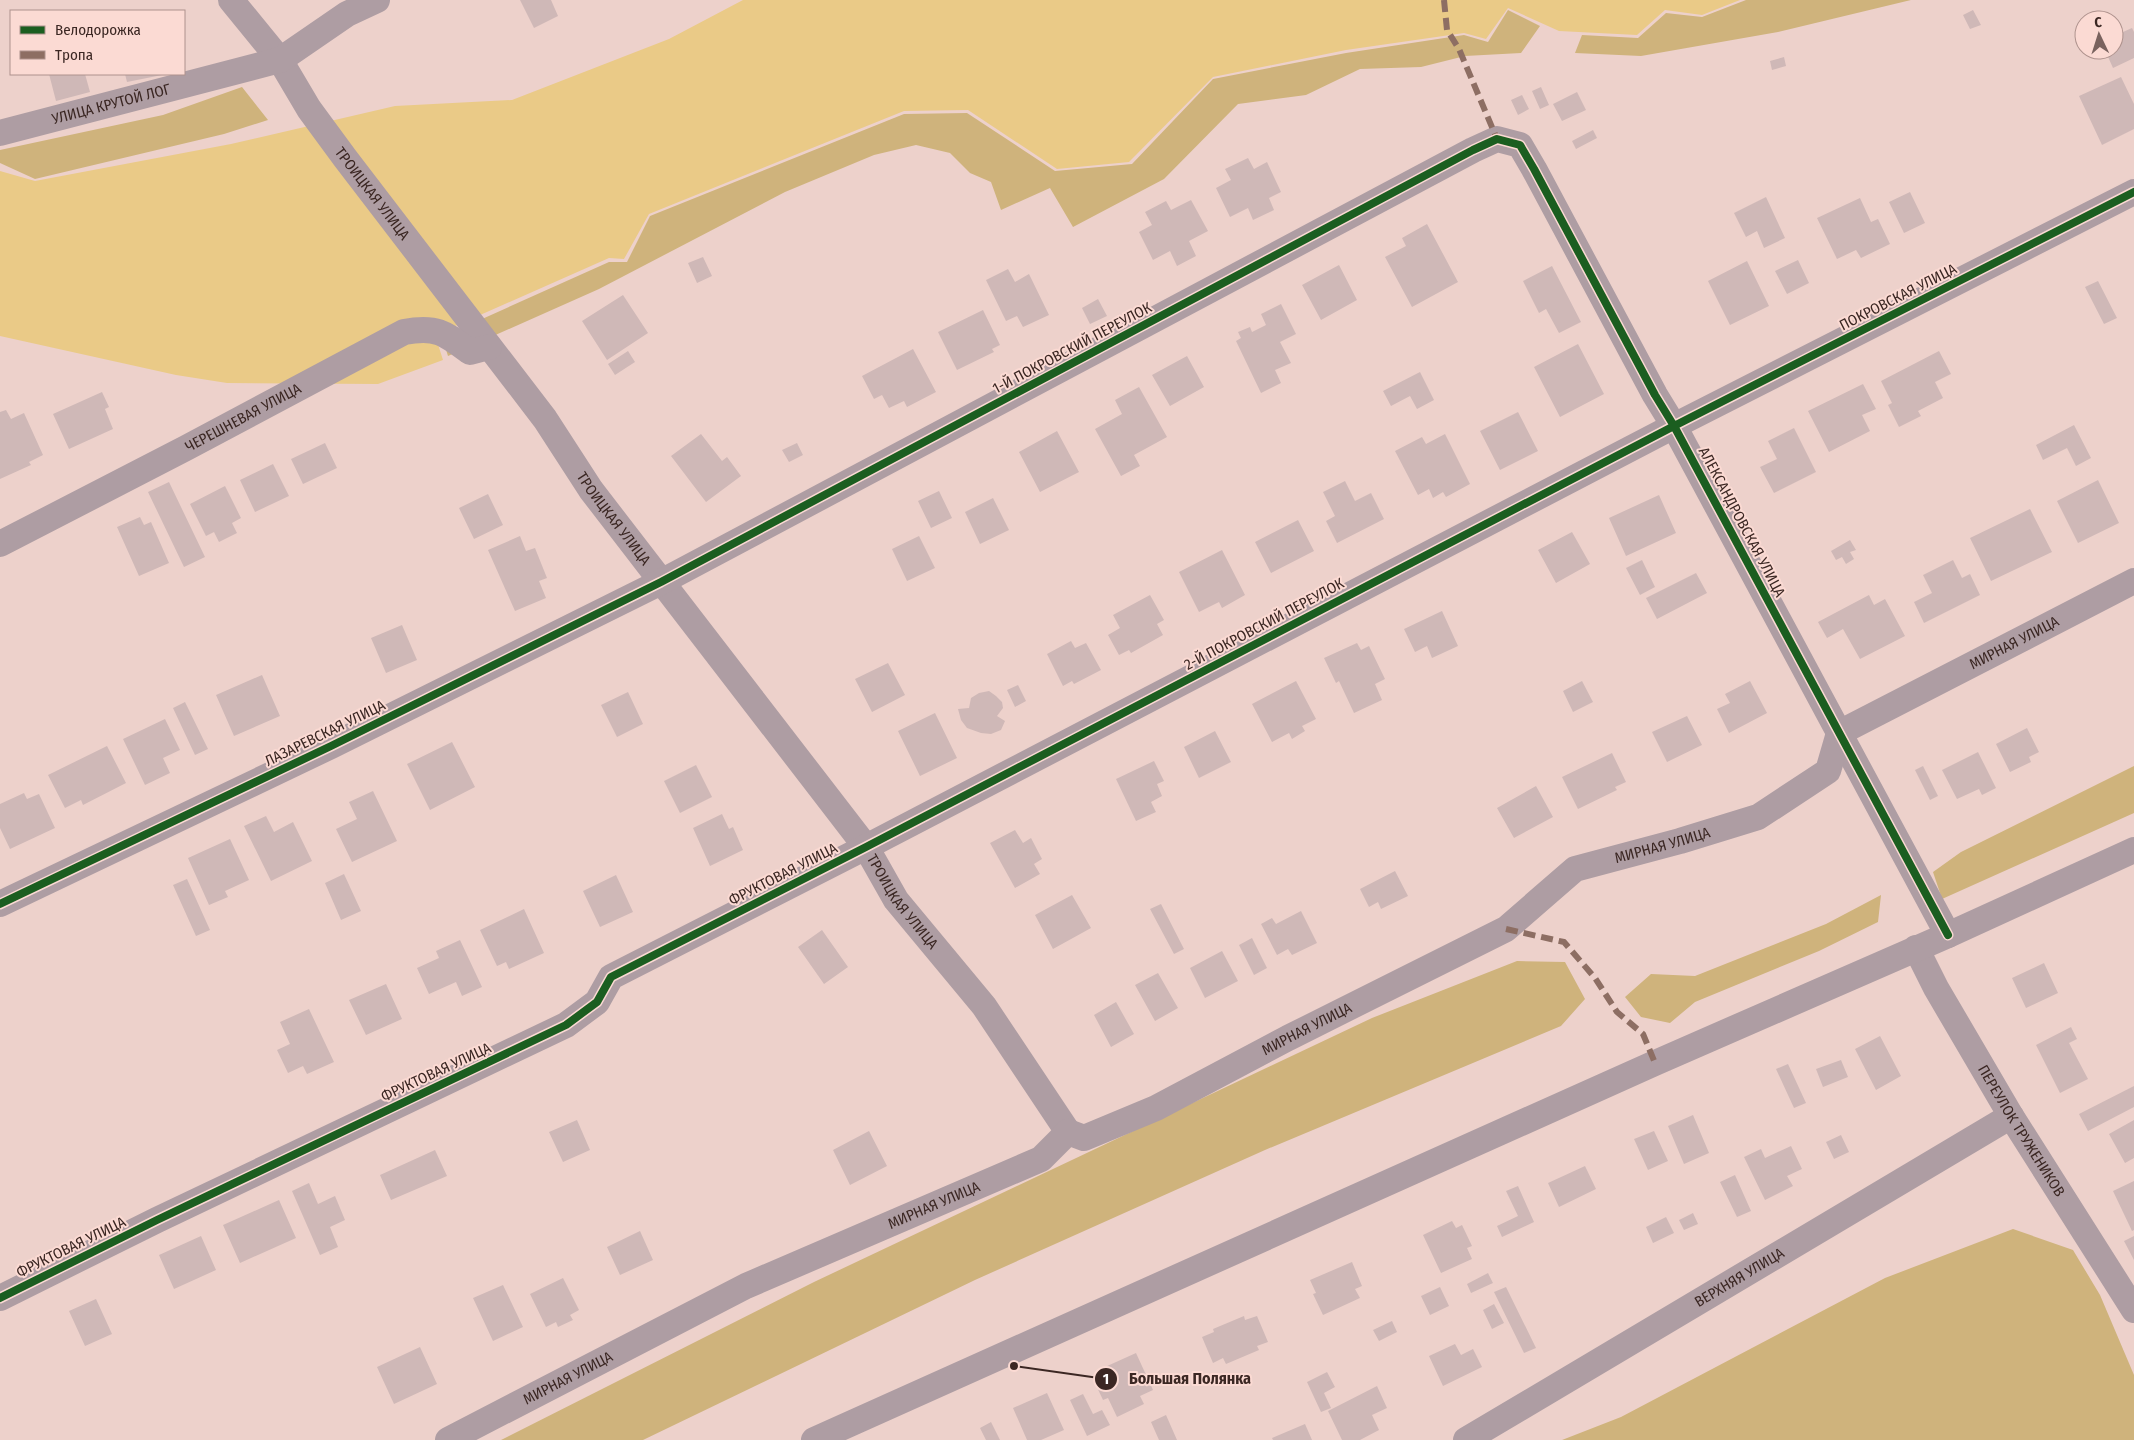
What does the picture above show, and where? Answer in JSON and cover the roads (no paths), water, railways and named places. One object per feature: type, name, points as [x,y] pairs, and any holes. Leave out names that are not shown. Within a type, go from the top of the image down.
[{"type":"street","name":"ТРОИЦКАЯ УЛИЦА","points":[[231,0],[280,60],[309,109],[488,347],[545,419],[591,490],[866,847],[896,900],[984,1006],[1068,1132]]},
{"type":"street","name":"УЛИЦА КРУТОЙ ЛОГ","points":[[0,133],[280,60],[347,14],[377,0]]},
{"type":"street","name":"АЛЕКСАНДРОВСКАЯ УЛИЦА","points":[[1497,139],[1520,145],[1655,396],[1674,426],[1948,935]]},
{"type":"street","name":"1-Й ПОКРОВСКИЙ ПЕРЕУЛОК","points":[[661,582],[1473,150],[1497,139]]},
{"type":"street","name":"ПОКРОВСКАЯ УЛИЦА","points":[[1674,426],[2134,192]]},
{"type":"street","name":"ЧЕРЕШНЕВАЯ УЛИЦА","points":[[0,544],[404,332],[424,328],[448,335],[470,352],[488,347]]},
{"type":"street","name":"2-Й ПОКРОВСКИЙ ПЕРЕУЛОК","points":[[866,847],[1674,426]]},
{"type":"street","name":"МИРНАЯ УЛИЦА","points":[[448,1440],[746,1286],[1041,1159],[1068,1132],[1084,1138],[1156,1108],[1288,1038],[1506,929],[1575,870],[1680,842],[1758,817],[1828,771],[1839,733],[2134,581]]},
{"type":"street","name":"ЛАЗАРЕВСКАЯ УЛИЦА","points":[[0,904],[331,746],[661,582]]},
{"type":"street","name":"ФРУКТОВАЯ УЛИЦА","points":[[0,1298],[157,1220],[566,1025],[597,1002],[611,976],[866,847]]},
{"type":"street","points":[[814,1440],[1137,1297],[1646,1067],[1948,935],[2134,850]]},
{"type":"street","name":"ПЕРЕУЛОК ТРУЖЕНИКОВ","points":[[1916,948],[1936,988],[2011,1116],[2134,1310]]},
{"type":"street","name":"ВЕРХНЯЯ УЛИЦА","points":[[1466,1440],[2011,1116]]},
{"type":"place","name":"Большая Полянка","points":[[1014,1366]]}]
